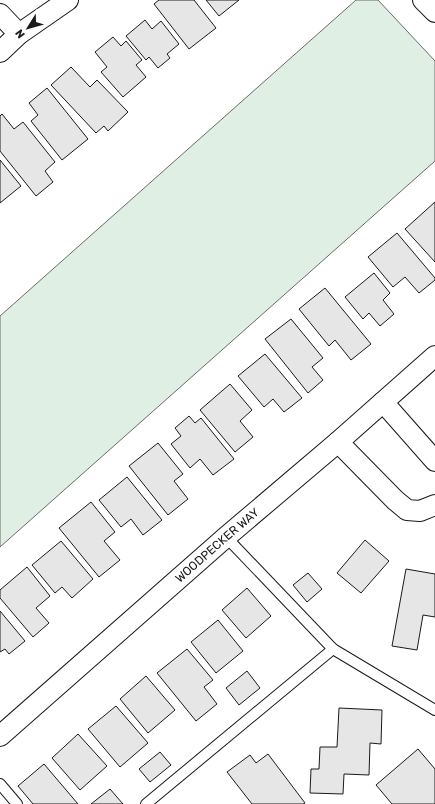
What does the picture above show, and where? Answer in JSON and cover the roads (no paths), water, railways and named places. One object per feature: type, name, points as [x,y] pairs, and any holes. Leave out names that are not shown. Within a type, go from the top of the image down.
[{"type":"street","points":[[0,52],[19,34],[68,0]]},
{"type":"street","points":[[423,0],[435,12]]},
{"type":"street","points":[[0,14],[19,34]]},
{"type":"street","name":"WOODPECKER WAY","points":[[0,736],[226,536],[338,442],[435,356]]},
{"type":"street","points":[[383,402],[435,461]]},
{"type":"street","points":[[338,442],[395,500],[407,510],[420,511],[435,506]]},
{"type":"lane","points":[[226,536],[333,649],[435,710]]},
{"type":"lane","points":[[146,804],[333,649]]},
{"type":"lane","points":[[0,784],[17,804]]}]
